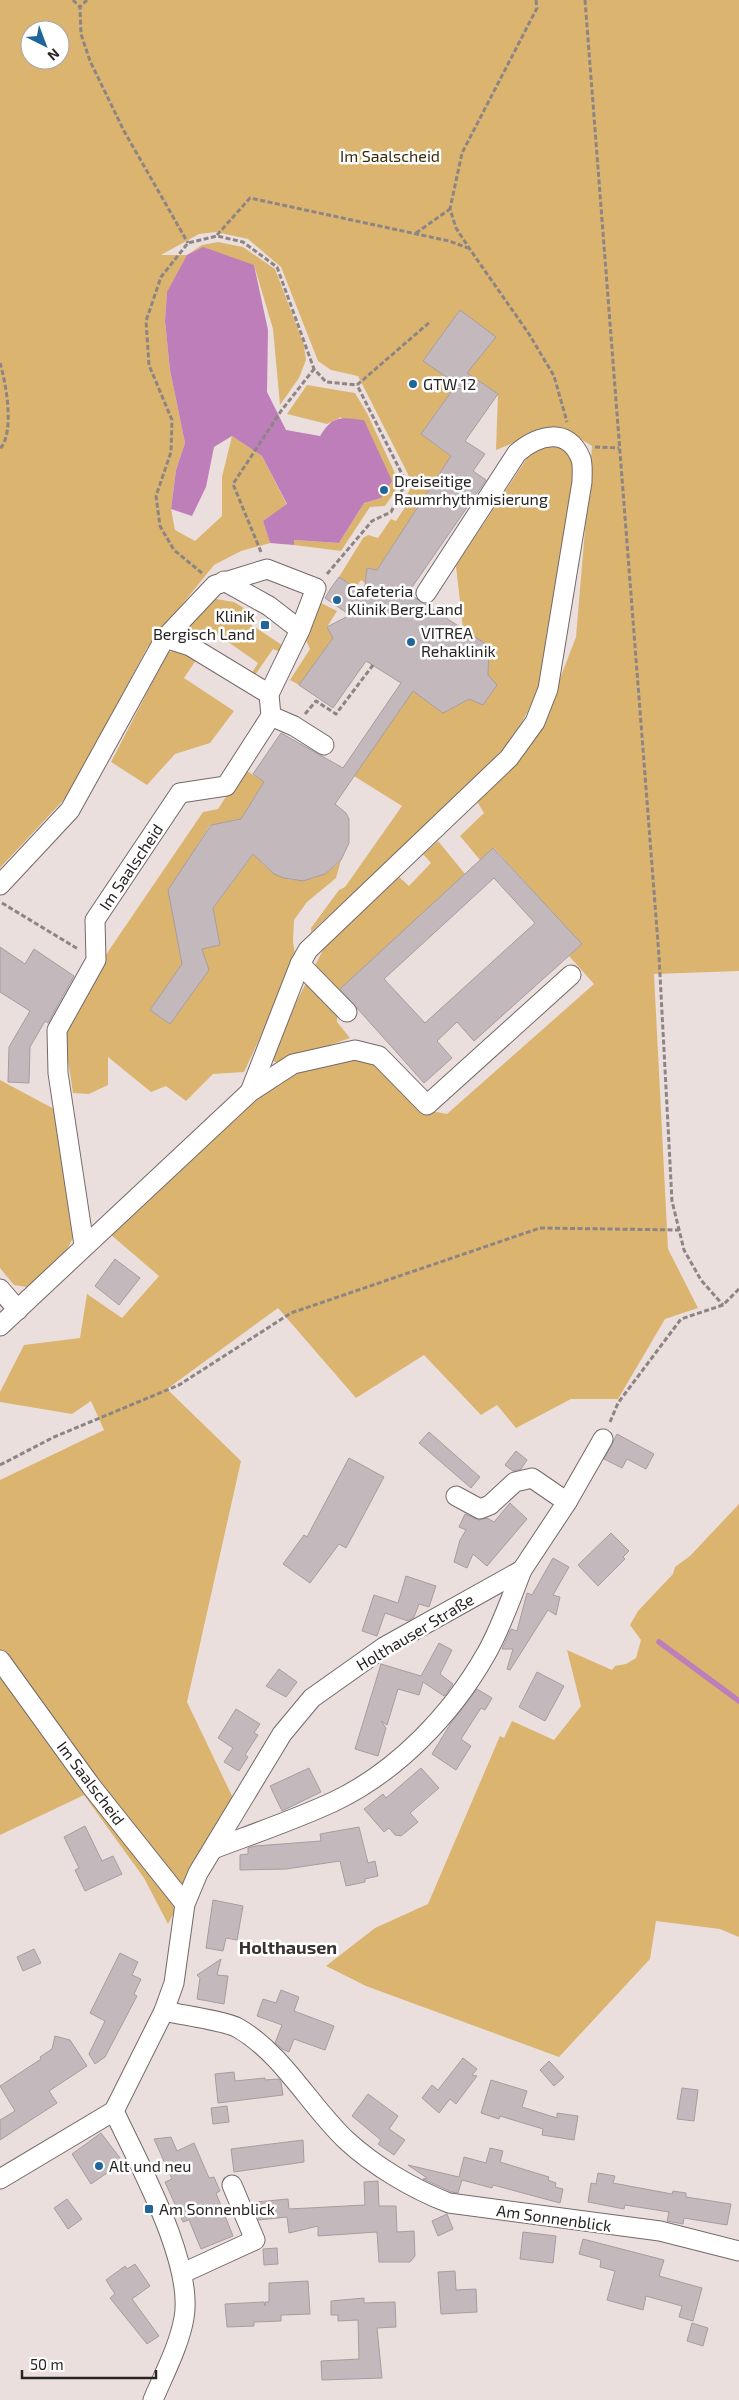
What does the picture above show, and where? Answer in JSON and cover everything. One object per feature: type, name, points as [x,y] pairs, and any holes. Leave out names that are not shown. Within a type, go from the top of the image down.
[{"type":"street","points":[[250,1092],[300,964],[308,950],[509,758],[535,722],[548,689],[582,482],[582,460],[573,445],[558,436],[542,438],[528,443],[517,453],[426,593]]},
{"type":"street","points":[[0,885],[70,810],[165,638],[220,583],[268,569],[316,588],[300,630],[269,694],[271,716],[294,726],[324,745]]},
{"type":"street","points":[[220,583],[269,606],[300,630]]},
{"type":"street","points":[[165,638],[190,646],[269,694]]},
{"type":"street","name":"Im Saalscheid","points":[[84,1245],[58,1073],[57,1030],[96,960],[95,920],[180,793],[226,786],[271,716]]},
{"type":"street","points":[[300,964],[347,1012]]},
{"type":"street","points":[[0,1326],[84,1245],[250,1092],[293,1064],[355,1050],[378,1056],[427,1105],[571,975]]},
{"type":"street","points":[[0,1289],[18,1310]]},
{"type":"street","name":"Holthauser Straße","points":[[213,1849],[334,1802],[380,1774],[431,1730],[469,1682],[488,1652],[522,1570],[567,1502],[603,1439]]},
{"type":"street","points":[[456,1496],[480,1509],[490,1505],[515,1482],[532,1478],[567,1502]]},
{"type":"street","name":"Holthauser Straße","points":[[114,2111],[164,2011],[174,1983],[185,1904],[198,1873],[282,1734],[312,1698],[384,1647],[522,1570]]},
{"type":"street","name":"Im Saalscheid","points":[[0,1660],[91,1786],[185,1904]]},
{"type":"street","name":"Am Sonnenblick","points":[[164,2011],[237,2027],[265,2048],[346,2140],[380,2166],[430,2196],[449,2203],[468,2206],[660,2231],[739,2251]]},
{"type":"street","points":[[0,2180],[114,2111],[178,2255],[182,2273],[184,2317],[177,2342],[153,2400]]},
{"type":"street","points":[[182,2273],[255,2240],[232,2185]]},
{"type":"path","points":[[73,0],[80,7],[81,34],[90,61],[124,131],[188,243]]},
{"type":"path","points":[[80,7],[87,0]]},
{"type":"path","points":[[536,0],[537,8],[462,153],[450,209],[456,228],[529,334],[554,376],[573,445],[619,448]]},
{"type":"path","points":[[585,0],[659,956],[672,1201],[684,1250],[701,1280],[723,1305]]},
{"type":"path","points":[[217,236],[250,198],[415,234],[469,248]]},
{"type":"path","points":[[415,234],[450,209]]},
{"type":"path","points":[[220,583],[174,550],[160,526],[156,496],[171,452],[172,420],[149,365],[146,321],[161,277],[188,243],[217,236],[243,242],[277,267],[314,369],[326,382],[357,385],[431,322]]},
{"type":"path","points":[[0,363],[6,385],[7,434],[4,444],[0,449]]},
{"type":"path","points":[[268,569],[233,484],[281,411],[314,369]]},
{"type":"path","points":[[316,588],[372,521],[391,512],[406,482],[357,385]]},
{"type":"path","points":[[316,701],[336,714],[373,665]]},
{"type":"path","points":[[0,902],[69,943]]},
{"type":"path","points":[[0,1465],[54,1437],[179,1385],[291,1313],[540,1228],[680,1230]]},
{"type":"path","points":[[603,1439],[618,1403],[681,1320],[723,1305],[739,1289]]},
{"type":"green space","points":[[0,0],[739,0],[739,971],[654,974],[668,1249],[698,1308],[665,1319],[618,1399],[571,1399],[516,1428],[497,1405],[481,1415],[424,1355],[356,1398],[278,1308],[167,1389],[241,1461],[187,1702],[233,1798],[168,1924],[144,1878],[84,1795],[0,1835],[0,1480],[104,1430],[91,1401],[72,1414],[0,1402],[0,1392],[24,1345],[80,1338],[87,1294],[122,1318],[159,1276],[110,1234],[191,1161],[185,1155],[251,1096],[291,1074],[346,1058],[367,1059],[380,1067],[420,1109],[447,1114],[594,984],[569,956],[581,944],[494,848],[480,860],[460,836],[484,813],[476,800],[539,733],[576,637],[592,446],[569,432],[535,434],[496,450],[498,394],[467,373],[495,337],[460,310],[423,361],[457,384],[421,434],[451,456],[377,570],[367,568],[365,583],[361,580],[355,588],[339,577],[363,538],[368,535],[378,538],[391,519],[396,521],[408,503],[404,500],[413,484],[358,376],[331,370],[318,361],[281,267],[248,239],[216,232],[199,234],[161,255],[187,255],[202,245],[218,242],[243,247],[275,269],[304,345],[306,360],[299,378],[280,405],[273,329],[254,265],[167,292],[165,321],[170,370],[185,443],[176,470],[171,509],[175,530],[195,541],[222,516],[222,477],[232,436],[262,456],[287,505],[263,521],[270,543],[241,551],[214,565],[147,648],[70,793],[0,868]]},
{"type":"green space","points":[[307,385],[355,393],[367,413],[400,484],[385,506],[370,507],[341,551],[294,545],[293,540],[339,543],[364,503],[381,498],[341,417],[327,424],[287,414]]},
{"type":"green space","points":[[540,446],[566,447],[576,464],[543,674],[531,705],[510,740],[479,776],[311,932],[311,928],[339,890],[345,887],[402,806],[354,776],[413,691],[443,713],[469,699],[483,705],[496,685],[488,675],[489,646],[463,629],[456,566],[529,455]]},
{"type":"green space","points":[[216,599],[234,602],[249,611],[244,620],[285,647],[285,654],[273,649],[253,678],[250,676],[258,663],[208,628],[200,639],[183,630],[205,606]]},
{"type":"green space","points":[[321,603],[337,611],[327,627],[333,638],[299,685],[290,680],[310,649],[302,632]]},
{"type":"green space","points":[[180,650],[196,660],[184,678],[234,711],[210,743],[175,754],[147,785],[111,762],[168,652]]},
{"type":"green space","points":[[244,769],[264,782],[241,819],[210,825],[169,890],[182,964],[150,1010],[170,1024],[209,970],[202,949],[220,945],[213,908],[255,852],[263,864],[273,872],[284,878],[295,880],[320,876],[341,860],[336,878],[307,902],[294,920],[293,942],[296,960],[244,1072],[213,1074],[186,1101],[166,1086],[151,1092],[108,1057],[108,1085],[89,1094],[73,1093],[64,1034],[103,959],[203,812],[218,809]]},
{"type":"green space","points":[[438,841],[465,874],[339,990],[337,1022],[350,1038],[279,1063],[273,1061],[269,1055],[324,948],[399,877],[409,886],[431,863],[423,854]]},
{"type":"green space","points":[[0,1080],[54,1109],[74,1235],[66,1251],[55,1265],[27,1287],[14,1285],[0,1268]]},
{"type":"green space","points":[[739,1504],[739,1937],[720,1929],[656,1921],[650,1959],[559,2057],[366,1986],[326,1966],[375,1928],[428,1904],[500,1736],[504,1738],[512,1721],[554,1740],[581,1706],[567,1650],[612,1670],[615,1666],[626,1664],[636,1658],[641,1640],[630,1625],[638,1611],[673,1574],[675,1567],[690,1556]]},
{"type":"shaded area","points":[[203,247],[254,265],[268,330],[267,392],[286,430],[320,436],[329,424],[338,419],[364,420],[392,481],[381,498],[364,503],[339,543],[294,540],[294,545],[270,543],[263,521],[287,504],[262,456],[232,436],[214,447],[206,487],[192,516],[171,509],[176,470],[185,443],[170,370],[165,321],[167,292],[187,255]]},
{"type":"building","points":[[460,310],[496,337],[467,373],[498,394],[465,441],[485,454],[473,471],[486,480],[408,593],[489,646],[488,675],[497,685],[483,705],[469,699],[443,713],[413,691],[335,804],[346,813],[349,819],[349,843],[341,860],[325,874],[303,881],[284,878],[274,874],[253,854],[213,908],[220,945],[202,949],[209,970],[170,1024],[150,1010],[182,964],[168,890],[211,825],[241,819],[264,782],[253,774],[281,733],[343,768],[401,683],[366,661],[333,708],[299,685],[333,638],[327,627],[350,615],[325,598],[331,588],[339,577],[364,594],[367,568],[377,570],[451,456],[421,434],[454,388],[464,389],[423,361]]},
{"type":"building","points":[[493,848],[582,944],[474,1041],[457,1022],[437,1041],[452,1058],[424,1083],[340,989]],"holes":[[[494,878],[535,923],[425,1023],[384,979]]]},
{"type":"building","points":[[0,947],[25,964],[34,949],[74,976],[48,1023],[45,1021],[30,1047],[29,1083],[8,1082],[9,1047],[30,1011],[0,992]]},
{"type":"building","points":[[115,1259],[140,1278],[119,1305],[95,1286]]},
{"type":"building","points":[[429,1432],[480,1477],[471,1488],[419,1443]]},
{"type":"building","points":[[617,1434],[654,1454],[646,1469],[627,1459],[622,1468],[604,1459]]},
{"type":"building","points":[[516,1451],[527,1460],[521,1469],[513,1471],[505,1465]]},
{"type":"building","points":[[349,1458],[384,1477],[346,1548],[339,1544],[310,1583],[283,1564],[304,1535],[307,1537]]},
{"type":"building","points":[[510,1503],[527,1519],[487,1566],[473,1554],[467,1568],[454,1562],[460,1540],[466,1530],[459,1527],[465,1514],[479,1520],[487,1518],[494,1522]]},
{"type":"building","points":[[611,1533],[629,1551],[623,1557],[625,1559],[598,1586],[578,1565]]},
{"type":"building","points":[[553,1558],[569,1567],[553,1595],[560,1597],[556,1615],[548,1610],[510,1670],[507,1669],[513,1649],[502,1649],[511,1629],[517,1631],[527,1593],[532,1595]]},
{"type":"building","points":[[406,1576],[436,1586],[429,1607],[419,1604],[414,1617],[408,1621],[385,1613],[377,1636],[362,1631],[374,1595],[398,1603]]},
{"type":"building","points":[[439,1643],[452,1650],[440,1674],[453,1684],[448,1691],[444,1696],[423,1682],[419,1695],[398,1689],[387,1725],[381,1721],[386,1728],[378,1756],[355,1749],[381,1664],[421,1676]]},
{"type":"building","points":[[279,1669],[297,1682],[286,1697],[266,1686]]},
{"type":"building","points":[[537,1672],[564,1686],[545,1721],[519,1707]]},
{"type":"building","points":[[477,1689],[492,1698],[485,1710],[481,1708],[461,1739],[471,1746],[456,1770],[432,1754],[451,1723]]},
{"type":"building","points":[[236,1709],[260,1724],[254,1733],[258,1735],[245,1755],[248,1757],[239,1771],[224,1762],[233,1748],[218,1738]]},
{"type":"building","points":[[309,1768],[321,1792],[282,1811],[270,1786]]},
{"type":"building","points":[[421,1768],[439,1788],[410,1813],[418,1822],[401,1836],[395,1835],[389,1828],[384,1832],[364,1809],[383,1794],[386,1798]]},
{"type":"building","points":[[85,1826],[102,1861],[113,1856],[122,1874],[85,1891],[75,1870],[79,1868],[64,1837]]},
{"type":"building","points":[[359,1827],[368,1863],[375,1861],[378,1876],[365,1879],[365,1882],[346,1886],[340,1861],[286,1869],[240,1870],[240,1855],[248,1854],[248,1848],[321,1841],[320,1834]]},
{"type":"building","points":[[213,1900],[243,1906],[237,1940],[226,1938],[223,1951],[206,1948]]},
{"type":"building","points":[[34,1949],[41,1963],[23,1971],[17,1957]]},
{"type":"building","points":[[120,1953],[138,1962],[132,1975],[141,1979],[134,1994],[137,1996],[105,2057],[95,2064],[89,2054],[105,2021],[90,2013]]},
{"type":"building","points":[[221,1959],[217,1975],[228,1976],[224,2004],[197,1999],[200,1978],[197,1975]]},
{"type":"building","points":[[281,1990],[299,1997],[294,2011],[334,2026],[325,2050],[294,2039],[289,2052],[275,2043],[282,2025],[257,2016],[263,1999],[276,2003]]},
{"type":"building","points":[[55,2036],[70,2040],[87,2066],[49,2091],[57,2103],[0,2140],[0,2120],[15,2111],[0,2086],[41,2059],[40,2057],[52,2049]]},
{"type":"building","points":[[463,2058],[477,2069],[472,2075],[477,2076],[456,2104],[450,2099],[439,2113],[422,2098],[432,2085],[438,2090]]},
{"type":"building","points":[[549,2061],[564,2077],[554,2086],[540,2070]]},
{"type":"building","points":[[234,2072],[235,2081],[265,2078],[265,2080],[279,2079],[283,2095],[218,2103],[215,2074]]},
{"type":"building","points":[[491,2080],[527,2091],[522,2107],[557,2118],[557,2113],[578,2116],[574,2140],[542,2135],[543,2129],[500,2116],[499,2119],[481,2113]]},
{"type":"building","points":[[682,2088],[698,2090],[694,2121],[677,2119]]},
{"type":"building","points":[[368,2094],[398,2116],[389,2129],[405,2140],[394,2155],[378,2144],[381,2140],[352,2116]]},
{"type":"building","points":[[227,2106],[229,2122],[213,2124],[211,2108]]},
{"type":"building","points":[[101,2133],[123,2162],[91,2184],[72,2154]]},
{"type":"building","points":[[171,2137],[177,2151],[194,2143],[209,2178],[214,2177],[220,2191],[216,2193],[233,2236],[201,2249],[189,2220],[183,2222],[165,2182],[172,2179],[154,2139]]},
{"type":"building","points":[[303,2140],[304,2162],[234,2172],[231,2149]]},
{"type":"building","points":[[490,2148],[503,2151],[500,2162],[549,2177],[548,2180],[556,2183],[555,2187],[563,2189],[560,2203],[493,2185],[492,2188],[462,2180],[458,2193],[452,2192],[423,2179],[427,2178],[408,2165],[459,2177],[464,2157],[486,2163]]},
{"type":"building","points":[[598,2173],[615,2176],[613,2183],[672,2194],[673,2191],[686,2193],[686,2197],[731,2204],[727,2225],[684,2218],[683,2224],[667,2221],[669,2212],[625,2205],[624,2209],[588,2202],[591,2183],[596,2184]]},
{"type":"building","points":[[378,2181],[379,2206],[396,2206],[397,2232],[414,2231],[415,2256],[410,2262],[379,2262],[377,2232],[318,2236],[318,2226],[289,2233],[287,2217],[259,2220],[257,2215],[256,2202],[288,2199],[289,2209],[365,2205],[364,2182]]},
{"type":"building","points":[[67,2199],[82,2219],[68,2229],[54,2208]]},
{"type":"building","points":[[447,2214],[453,2229],[438,2236],[432,2221]]},
{"type":"building","points":[[523,2232],[556,2236],[553,2263],[520,2259]]},
{"type":"building","points":[[583,2239],[664,2260],[659,2276],[702,2288],[693,2321],[679,2317],[682,2306],[646,2296],[643,2310],[607,2300],[615,2271],[600,2267],[601,2260],[579,2254]]},
{"type":"building","points":[[277,2248],[278,2264],[264,2265],[263,2249]]},
{"type":"building","points":[[135,2264],[150,2286],[132,2299],[159,2336],[147,2344],[110,2298],[115,2294],[106,2280],[125,2266],[127,2269]]},
{"type":"building","points":[[455,2271],[456,2290],[476,2289],[477,2312],[441,2314],[438,2272]]},
{"type":"building","points":[[308,2281],[310,2314],[281,2315],[281,2321],[254,2322],[254,2326],[227,2327],[225,2304],[264,2302],[265,2306],[265,2302],[269,2302],[269,2283]]},
{"type":"building","points":[[364,2298],[364,2303],[395,2302],[396,2327],[377,2328],[382,2378],[322,2380],[321,2361],[359,2359],[358,2320],[338,2321],[338,2315],[331,2315],[331,2301]]},
{"type":"building","points":[[692,2323],[708,2328],[703,2346],[687,2341]]},
{"type":"waterway","points":[[659,1642],[739,1701]]},
{"type":"place","name":"GTW 12","points":[[413,384]]},
{"type":"place","name":"Dreiseitige Raumrhythmisierung","points":[[384,490]]},
{"type":"place","name":"Cafeteria Klinik Berg.Land","points":[[337,600]]},
{"type":"place","name":"Klinik Bergisch Land","points":[[265,625]]},
{"type":"place","name":"VITREA Rehaklinik","points":[[411,642]]},
{"type":"place","name":"Alt und neu","points":[[99,2166]]},
{"type":"place","name":"Am Sonnenblick","points":[[149,2209]]},
{"type":"district","name":"Holthausen","points":[[288,1948]]}]
